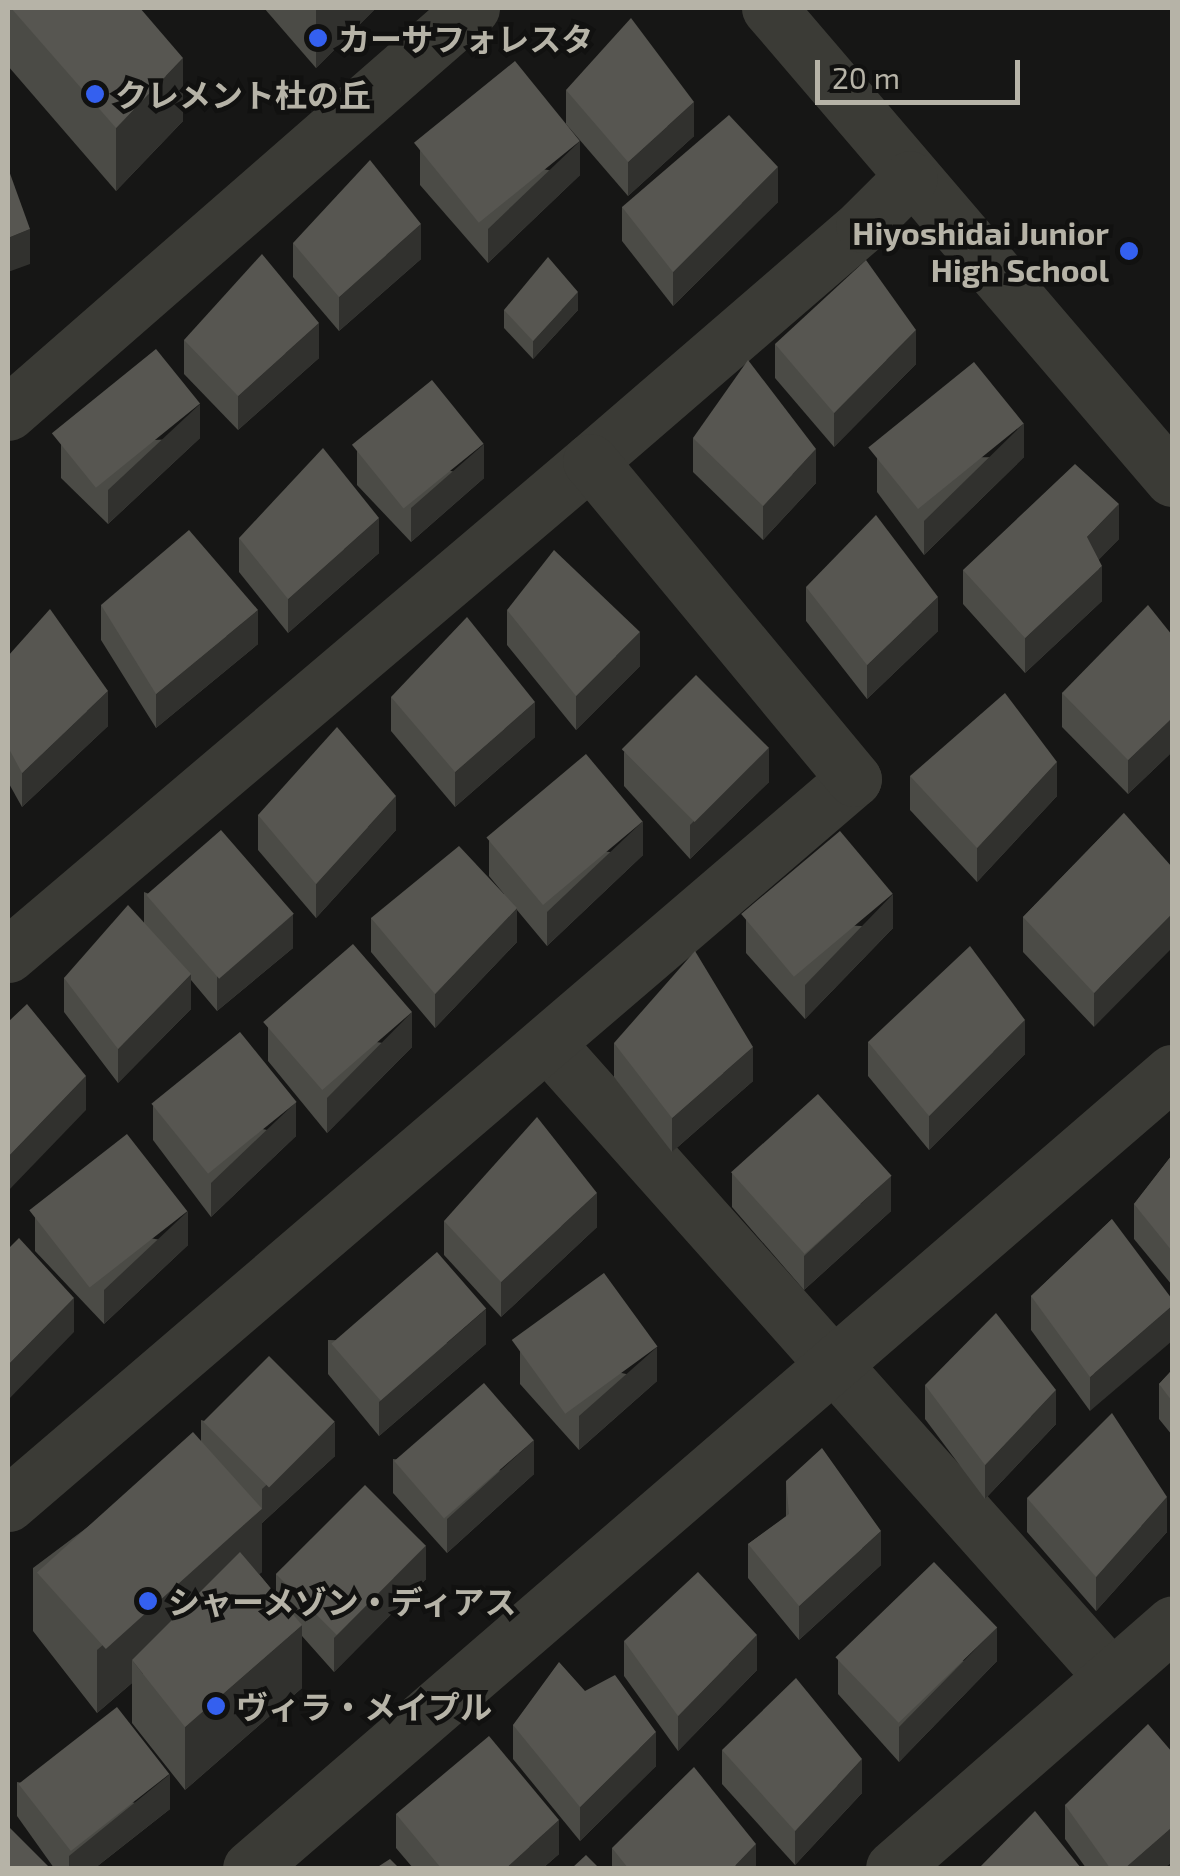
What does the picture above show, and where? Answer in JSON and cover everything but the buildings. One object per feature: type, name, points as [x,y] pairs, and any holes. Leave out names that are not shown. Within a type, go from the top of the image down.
[{"type":"street","points":[[8,413],[472,8]]},
{"type":"street","points":[[769,8],[910,178],[1172,479]]},
{"type":"street","points":[[8,955],[590,461],[862,226],[910,178]]},
{"type":"street","points":[[8,1504],[854,778],[590,461]]},
{"type":"street","points":[[548,1044],[1110,1676]]},
{"type":"street","points":[[250,1868],[833,1369],[1172,1072]]},
{"type":"street","points":[[893,1868],[1172,1624]]},
{"type":"place","name":"カーサフォレスタ","points":[[318,38]]},
{"type":"place","name":"クレメント杜の丘","points":[[95,94]]},
{"type":"place","name":"Hiyoshidai Junior High School","points":[[1129,251]]},
{"type":"place","name":"シャーメゾン・ディアス","points":[[148,1601]]},
{"type":"place","name":"ヴィラ・メイプル","points":[[216,1706]]}]
